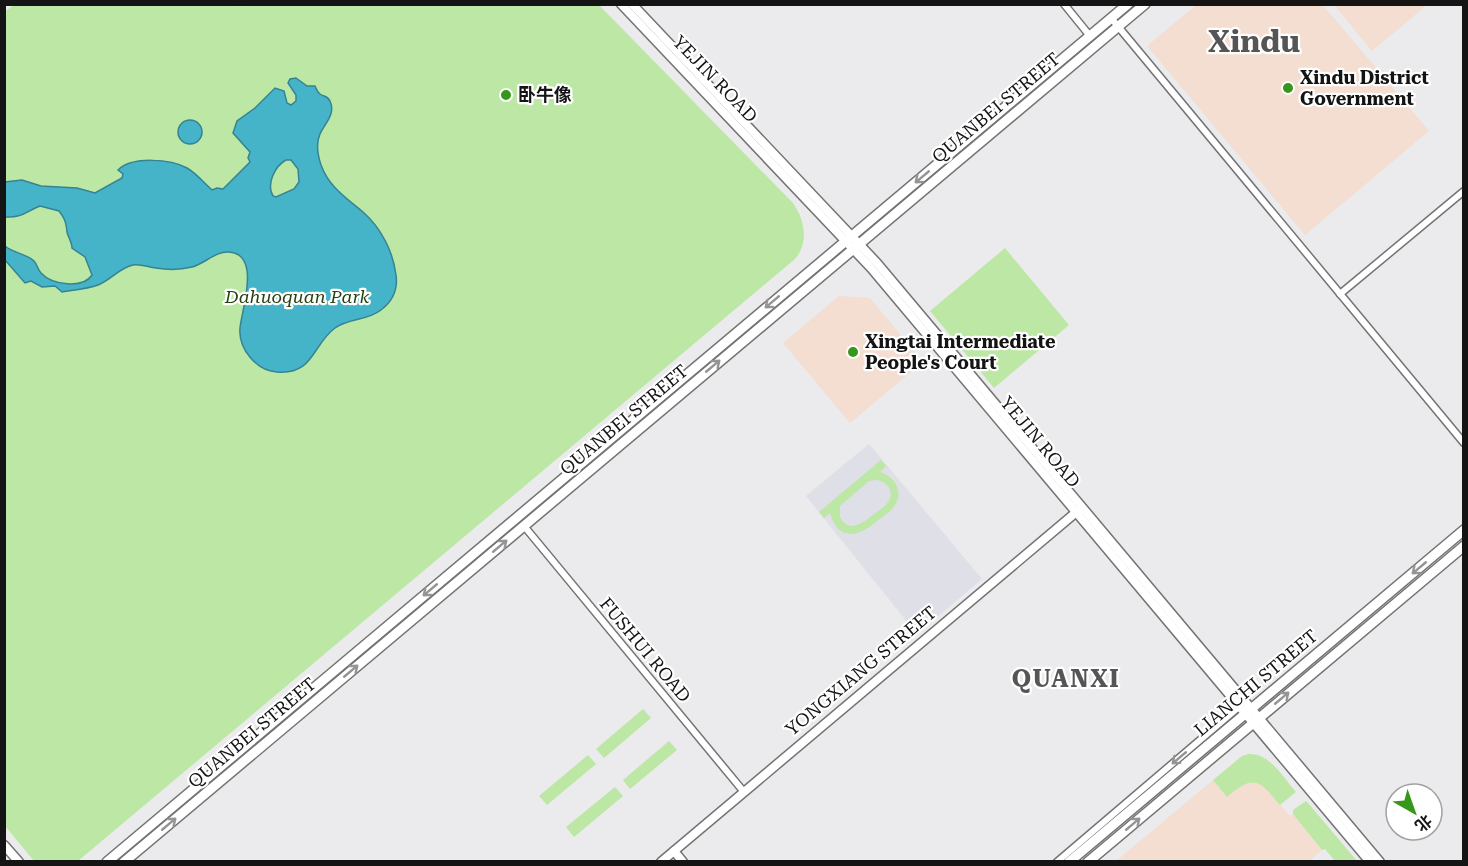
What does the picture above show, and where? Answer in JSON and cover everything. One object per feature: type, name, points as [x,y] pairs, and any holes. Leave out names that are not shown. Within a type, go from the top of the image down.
[{"type":"main road","name":"QUANBEI STREET","points":[[107,861],[1128,4]]},
{"type":"main road","name":"QUANBEI STREET","points":[[124,861],[1145,4]]},
{"type":"main road","name":"LIANCHI STREET","points":[[1069,861],[1246,709],[1464,530]]},
{"type":"main road","name":"LIANCHI STREET","points":[[1088,861],[1464,546]]},
{"type":"street","name":"YEJIN ROAD","points":[[621,4],[849,238]]},
{"type":"street","name":"YEJIN ROAD","points":[[632,4],[856,246],[1246,709],[1380,861]]},
{"type":"street","points":[[1064,4],[1090,36]]},
{"type":"street","points":[[1112,18],[1464,443]]},
{"type":"street","points":[[1340,294],[1464,191]]},
{"type":"street","name":"YONGXIANG STREET","points":[[670,857],[1079,509]]},
{"type":"street","name":"FUSHUI ROAD","points":[[524,526],[744,792]]},
{"type":"street","points":[[1057,861],[1246,709]]},
{"type":"street","name":"YEJIN ROAD","points":[[1256,720],[1370,861]]},
{"type":"street","points":[[4,844],[19,861]]},
{"type":"street","points":[[670,857],[683,861]]},
{"type":"shaded area","name":"Xindu District Government","points":[[1196,5],[1323,5],[1429,131],[1305,235],[1147,46]]},
{"type":"shaded area","points":[[1334,5],[1427,5],[1372,51]]},
{"type":"shaded area","name":"Xingtai Intermediate People's Court","points":[[839,296],[870,298],[923,362],[850,423],[783,343]]},
{"type":"shaded area","points":[[869,444],[982,579],[917,634],[806,496]]},
{"type":"shaded area","points":[[1213,780],[1227,797],[1241,785],[1250,782],[1264,786],[1290,816],[1293,814],[1322,850],[1309,861],[1115,862]]},
{"type":"green space","name":"Dahuoquan Park","points":[[15,4],[238,4],[240,7],[243,4],[599,5],[793,203],[804,231],[802,246],[795,259],[78,861],[34,861],[5,826],[4,12]]},
{"type":"green space","points":[[1005,248],[1069,325],[994,388],[930,311]]},
{"type":"green space","points":[[881,460],[886,466],[880,472],[890,477],[898,489],[898,500],[891,510],[863,531],[850,534],[844,532],[838,529],[830,513],[824,518],[819,512]],"holes":[[[879,480],[889,487],[891,494],[887,504],[861,523],[852,526],[844,522],[840,517],[840,506],[869,481]]]},
{"type":"green space","points":[[643,709],[651,718],[604,758],[596,749]]},
{"type":"green space","points":[[669,741],[677,750],[630,789],[623,780]]},
{"type":"green space","points":[[1256,754],[1269,761],[1296,792],[1280,805],[1261,785],[1250,783],[1227,797],[1213,780],[1242,756]]},
{"type":"green space","points":[[588,755],[596,764],[547,805],[539,796]]},
{"type":"green space","points":[[615,787],[623,796],[574,837],[566,827]]},
{"type":"green space","points":[[1306,801],[1357,861],[1335,861],[1325,849],[1322,850],[1293,814],[1293,810]]},
{"type":"water","points":[[296,78],[307,86],[315,86],[321,95],[330,101],[331,114],[318,141],[321,165],[333,186],[363,212],[381,233],[392,257],[396,280],[394,294],[389,303],[376,314],[335,328],[321,342],[306,364],[289,372],[277,372],[262,368],[250,358],[240,336],[247,273],[245,262],[239,255],[224,252],[197,265],[178,269],[133,265],[98,285],[62,292],[55,286],[42,287],[31,281],[25,283],[5,260],[5,246],[31,259],[41,273],[60,283],[75,284],[92,275],[85,257],[72,248],[65,221],[59,211],[40,206],[20,216],[5,217],[5,182],[22,180],[41,186],[77,188],[95,193],[122,178],[123,174],[118,170],[124,166],[152,160],[180,165],[194,173],[212,190],[223,189],[250,162],[248,158],[250,152],[233,133],[237,121],[255,108],[275,88],[284,91],[287,103],[291,105],[296,101],[296,95],[288,83],[290,79]],"holes":[[[286,160],[291,160],[298,169],[299,182],[294,189],[276,197],[273,196],[271,181],[275,171]]]},
{"type":"water","points":[[190,120],[199,123],[202,132],[199,141],[190,144],[181,141],[178,132],[181,123]]},
{"type":"place","name":"Xindu District Government","points":[[1288,88]]},
{"type":"place","name":"卧牛像","points":[[506,95]]},
{"type":"place","name":"Xingtai Intermediate People's Court","points":[[853,352]]},
{"type":"district","name":"Xindu","points":[[1254,42]]},
{"type":"district","name":"QUANXI","points":[[1066,679]]}]
